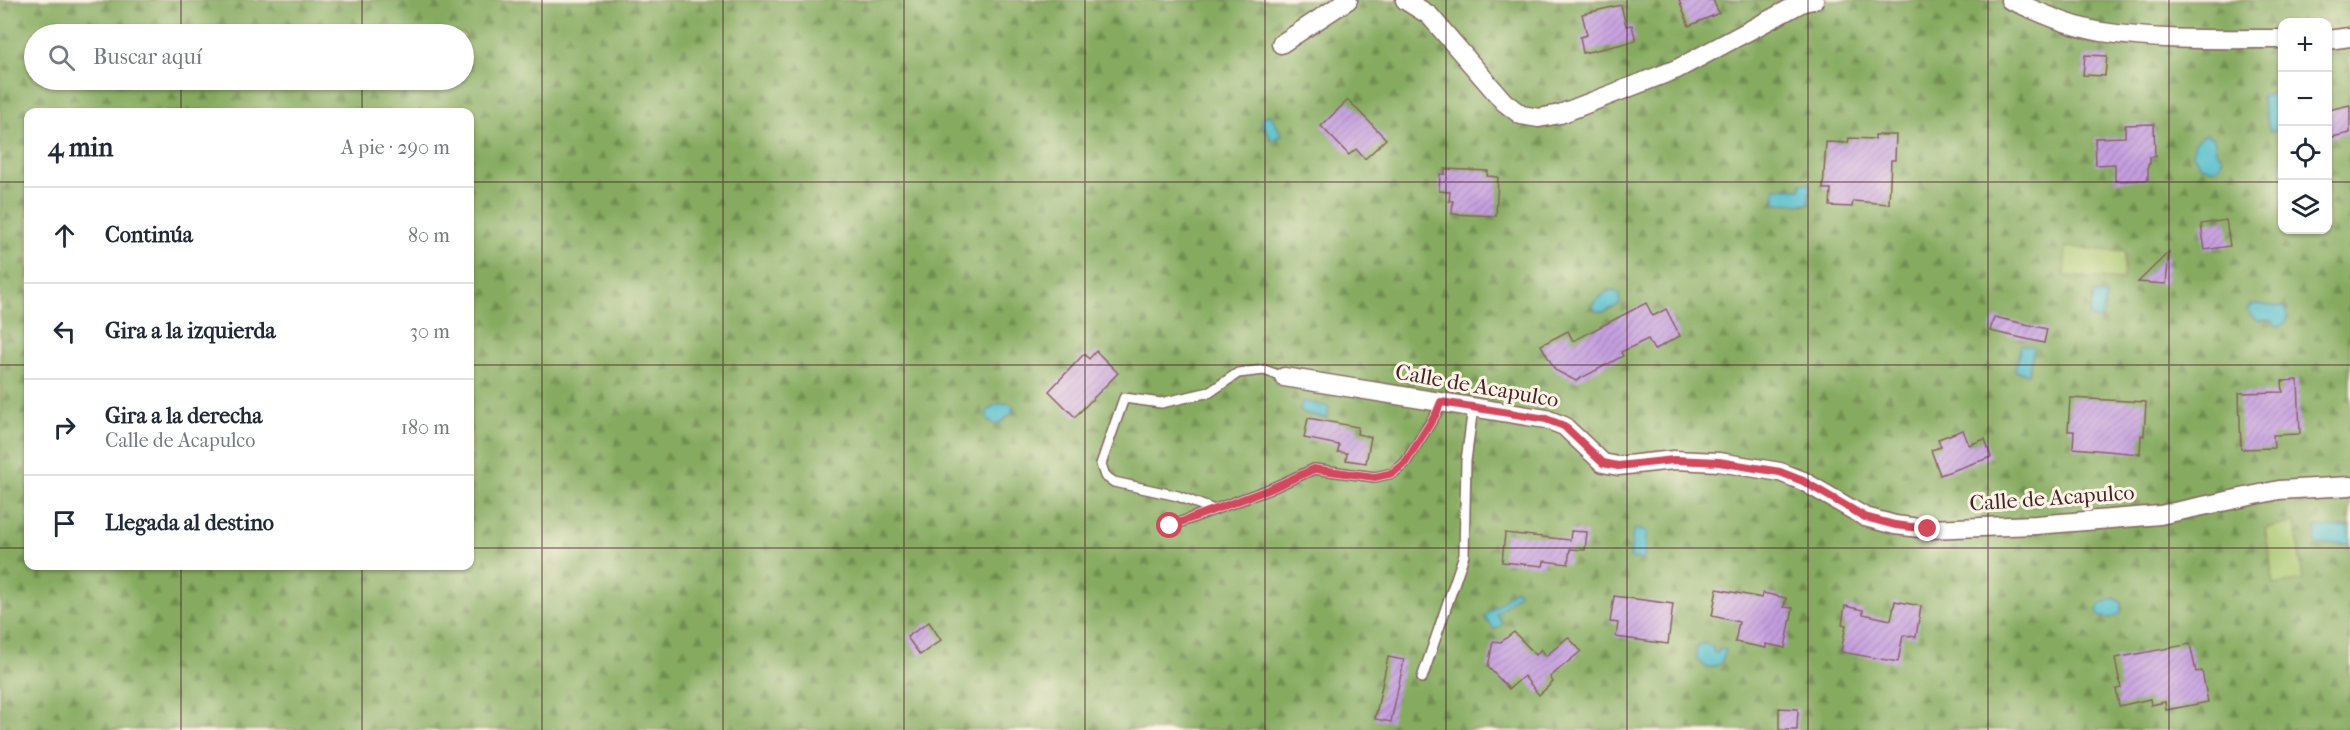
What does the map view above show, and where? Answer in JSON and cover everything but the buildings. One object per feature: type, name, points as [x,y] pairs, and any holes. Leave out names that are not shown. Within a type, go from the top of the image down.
[{"type":"street","points":[[1281,44],[1348,0]]},
{"type":"street","points":[[1405,0],[1429,15],[1504,102],[1521,115],[1539,118],[1560,114],[1677,69],[1803,2],[1814,0]]},
{"type":"street","points":[[2010,0],[2066,23],[2102,32],[2207,38],[2278,39]]},
{"type":"street","points":[[2332,39],[2350,37]]},
{"type":"street","name":"Calle de Acapulco","points":[[1284,377],[1546,419],[1564,426],[1603,463],[1618,466],[1674,460],[1719,462],[1780,472],[1803,481],[1865,517],[1895,525],[1928,529],[2036,525],[2160,515],[2279,490],[2350,486]]},
{"type":"lane","points":[[1214,510],[1178,496],[1114,482],[1105,476],[1101,464],[1124,398],[1161,403],[1210,392],[1238,373],[1264,370],[1284,377]]},
{"type":"lane","points":[[1170,526],[1270,489],[1314,469],[1375,477],[1393,473],[1405,463],[1441,402]]},
{"type":"lane","points":[[1422,678],[1464,555],[1466,461],[1473,407]]},
{"type":"green space","points":[[0,0],[2350,0],[2350,730],[0,730]]},
{"type":"green space","points":[[2066,247],[2125,252],[2123,280],[2064,276]]},
{"type":"green space","points":[[2295,523],[2303,580],[2274,585],[2265,528]]},
{"type":"water","points":[[2273,94],[2278,115],[2278,129],[2270,131],[2261,97]]},
{"type":"water","points":[[1270,114],[1282,135],[1272,141],[1261,119]]},
{"type":"water","points":[[2205,134],[2214,138],[2216,150],[2222,157],[2221,164],[2215,169],[2200,165],[2193,154],[2195,142]]},
{"type":"water","points":[[1801,183],[1810,183],[1809,204],[1775,203],[1775,188],[1800,189]]},
{"type":"water","points":[[1613,290],[1619,294],[1620,304],[1604,312],[1596,311],[1593,307],[1594,302],[1608,291]]},
{"type":"water","points":[[2094,293],[2107,296],[2101,320],[2089,317]]},
{"type":"water","points":[[2256,304],[2285,308],[2288,315],[2287,320],[2276,326],[2272,320],[2258,320],[2252,317],[2248,310]]},
{"type":"water","points":[[2021,344],[2034,347],[2028,374],[2015,371]]},
{"type":"water","points":[[1302,401],[1329,407],[1327,418],[1300,412]]},
{"type":"water","points":[[1009,403],[1013,407],[1012,413],[997,425],[988,421],[989,409],[996,405]]},
{"type":"water","points":[[2349,527],[2350,543],[2316,545],[2315,528]]},
{"type":"water","points":[[1633,530],[1647,531],[1644,560],[1630,558]]},
{"type":"water","points":[[1516,589],[1519,593],[1496,614],[1503,623],[1495,630],[1484,617]]},
{"type":"water","points":[[2114,598],[2122,603],[2121,613],[2110,618],[2101,617],[2097,611],[2099,605]]},
{"type":"water","points":[[1704,643],[1712,646],[1714,653],[1718,653],[1719,649],[1726,650],[1722,661],[1717,665],[1706,667],[1697,659],[1696,649]]},
{"type":"route","points":[[1170,526],[1270,489],[1314,469],[1375,477],[1393,473],[1405,463],[1441,402],[1546,419],[1564,426],[1603,463],[1618,466],[1674,460],[1719,462],[1780,472],[1803,481],[1865,517],[1895,525],[1928,529]]}]
